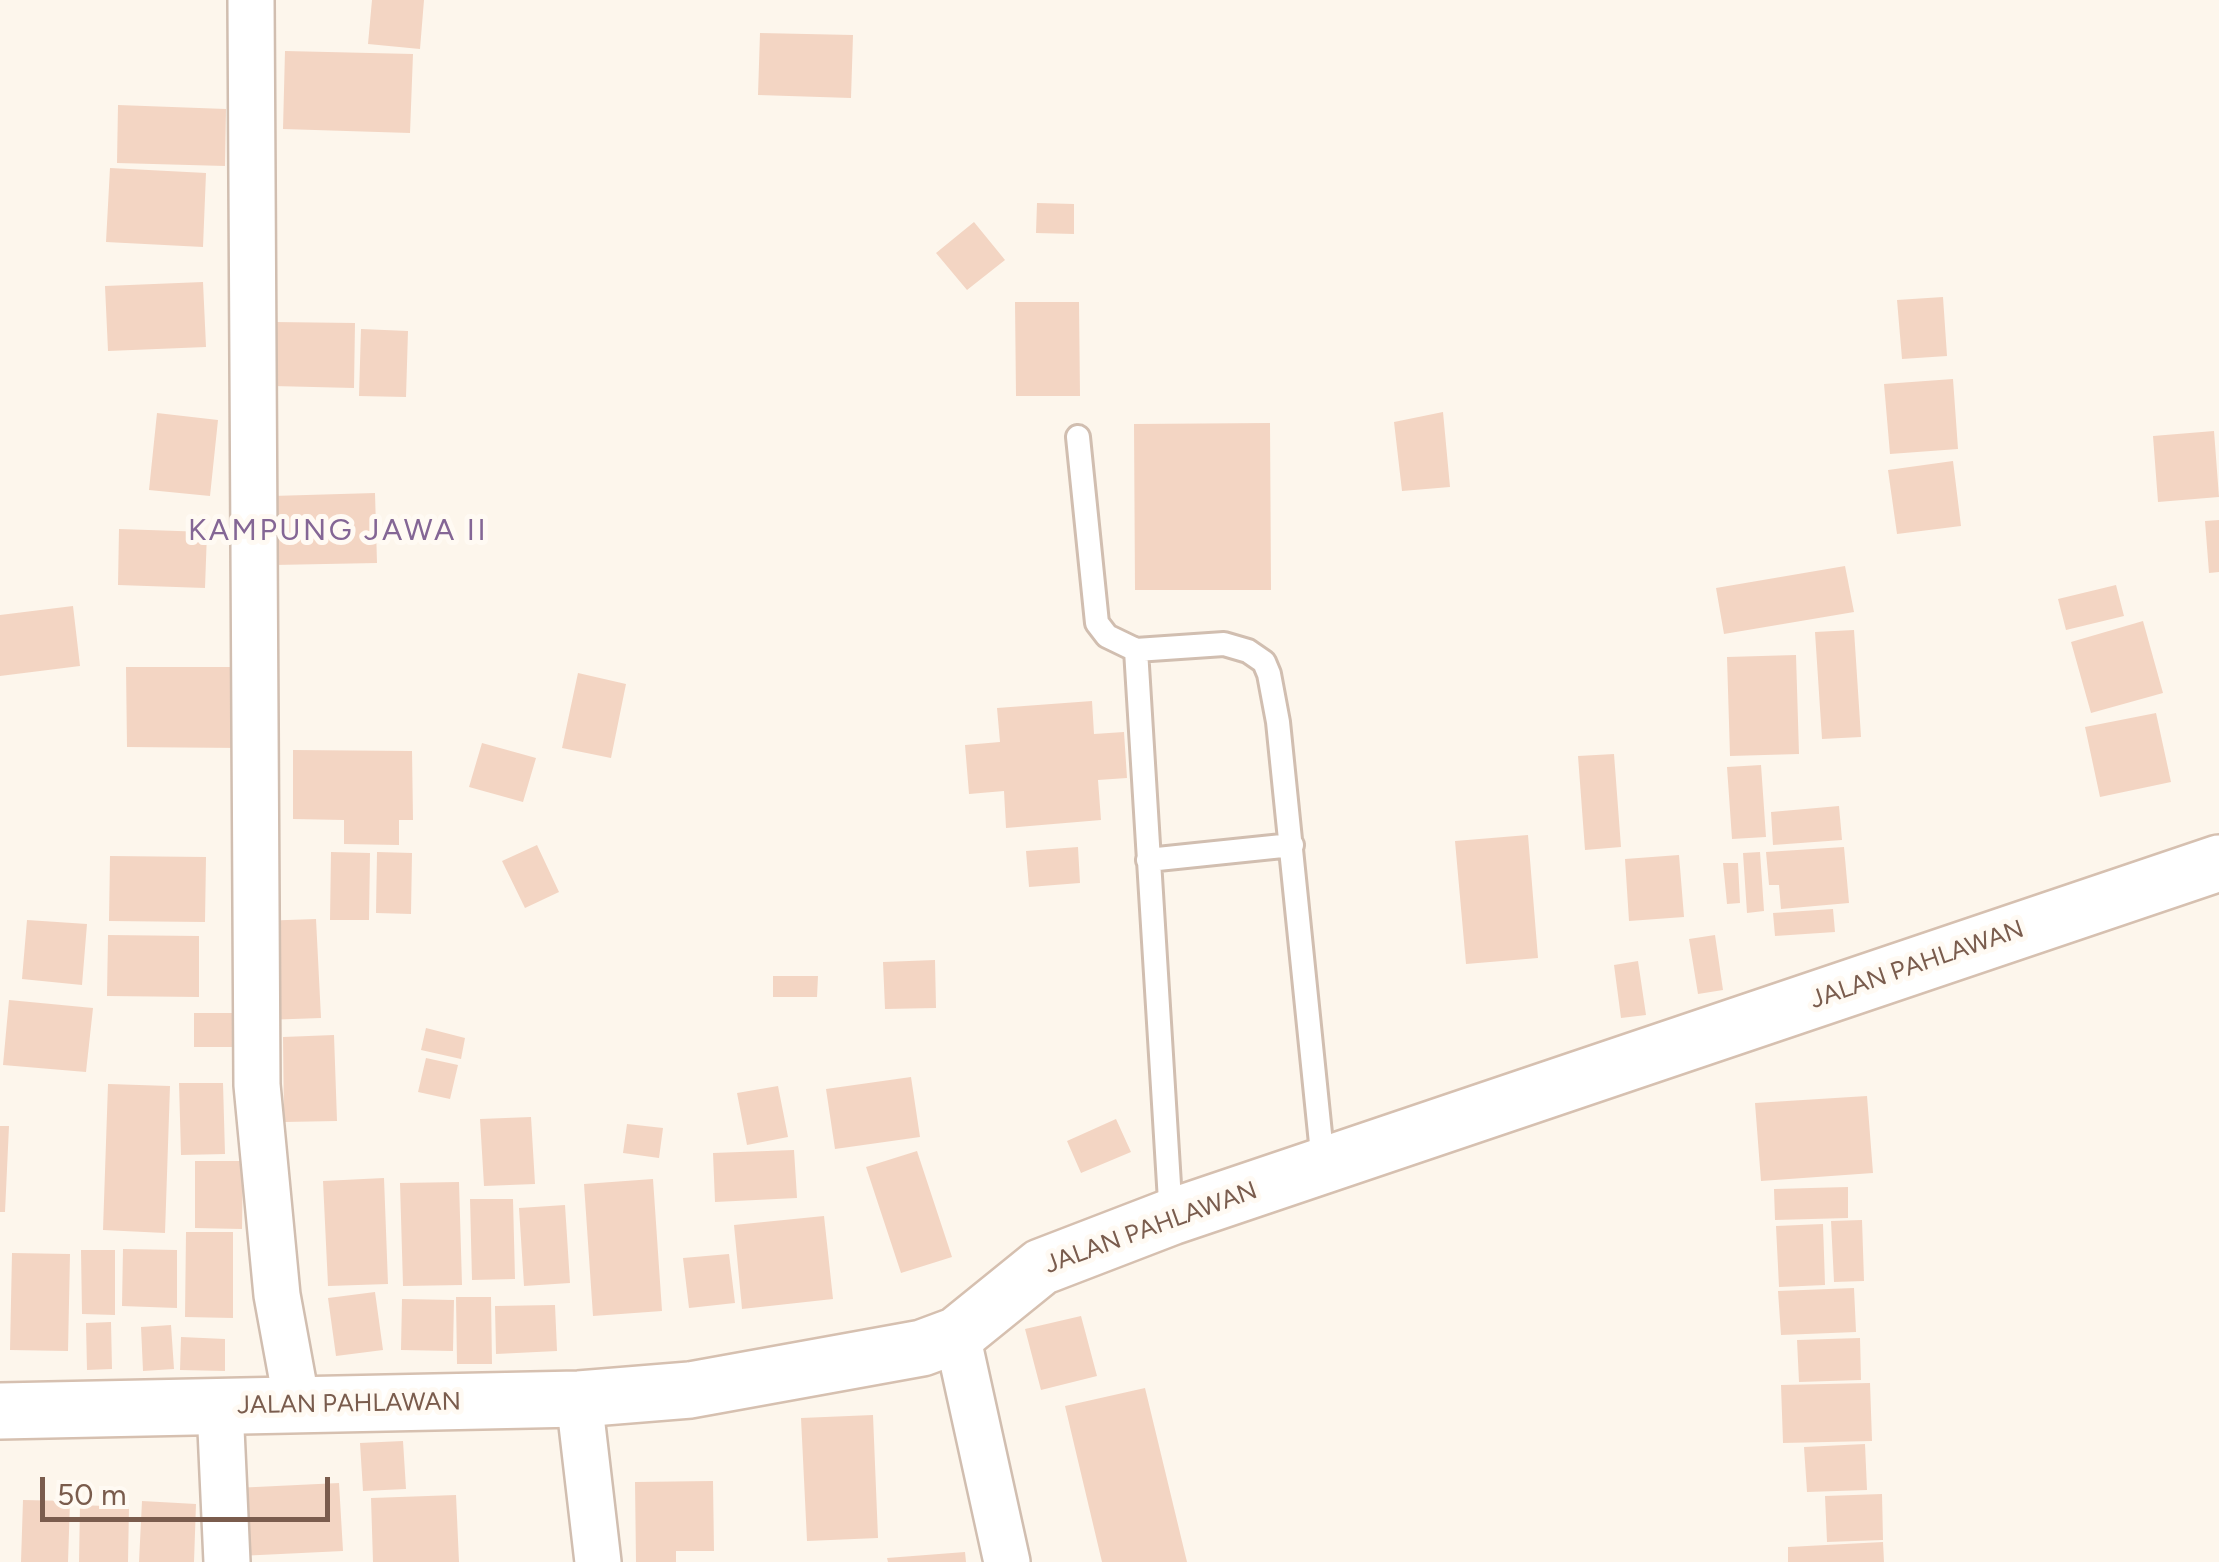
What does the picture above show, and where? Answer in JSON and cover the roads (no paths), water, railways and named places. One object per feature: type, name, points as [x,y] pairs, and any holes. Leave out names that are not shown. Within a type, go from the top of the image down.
[{"type":"street","points":[[251,0],[258,1085],[277,1295],[297,1404]]},
{"type":"street","name":"JALAN PAHLAWAN","points":[[0,1411],[579,1399],[690,1390],[922,1348],[957,1336],[1041,1267],[1171,1216],[2219,862]]},
{"type":"street","points":[[957,1336],[1007,1562]]},
{"type":"street","points":[[579,1399],[598,1562]]},
{"type":"street","points":[[220,1407],[227,1562]]},
{"type":"lane","points":[[1078,438],[1097,623],[1107,636],[1136,650],[1224,644],[1264,662],[1278,722],[1323,1163]]},
{"type":"lane","points":[[1136,650],[1171,1216]]},
{"type":"lane","points":[[1148,860],[1292,845]]},
{"type":"district","name":"KAMPUNG JAWA II","points":[[338,531]]}]
